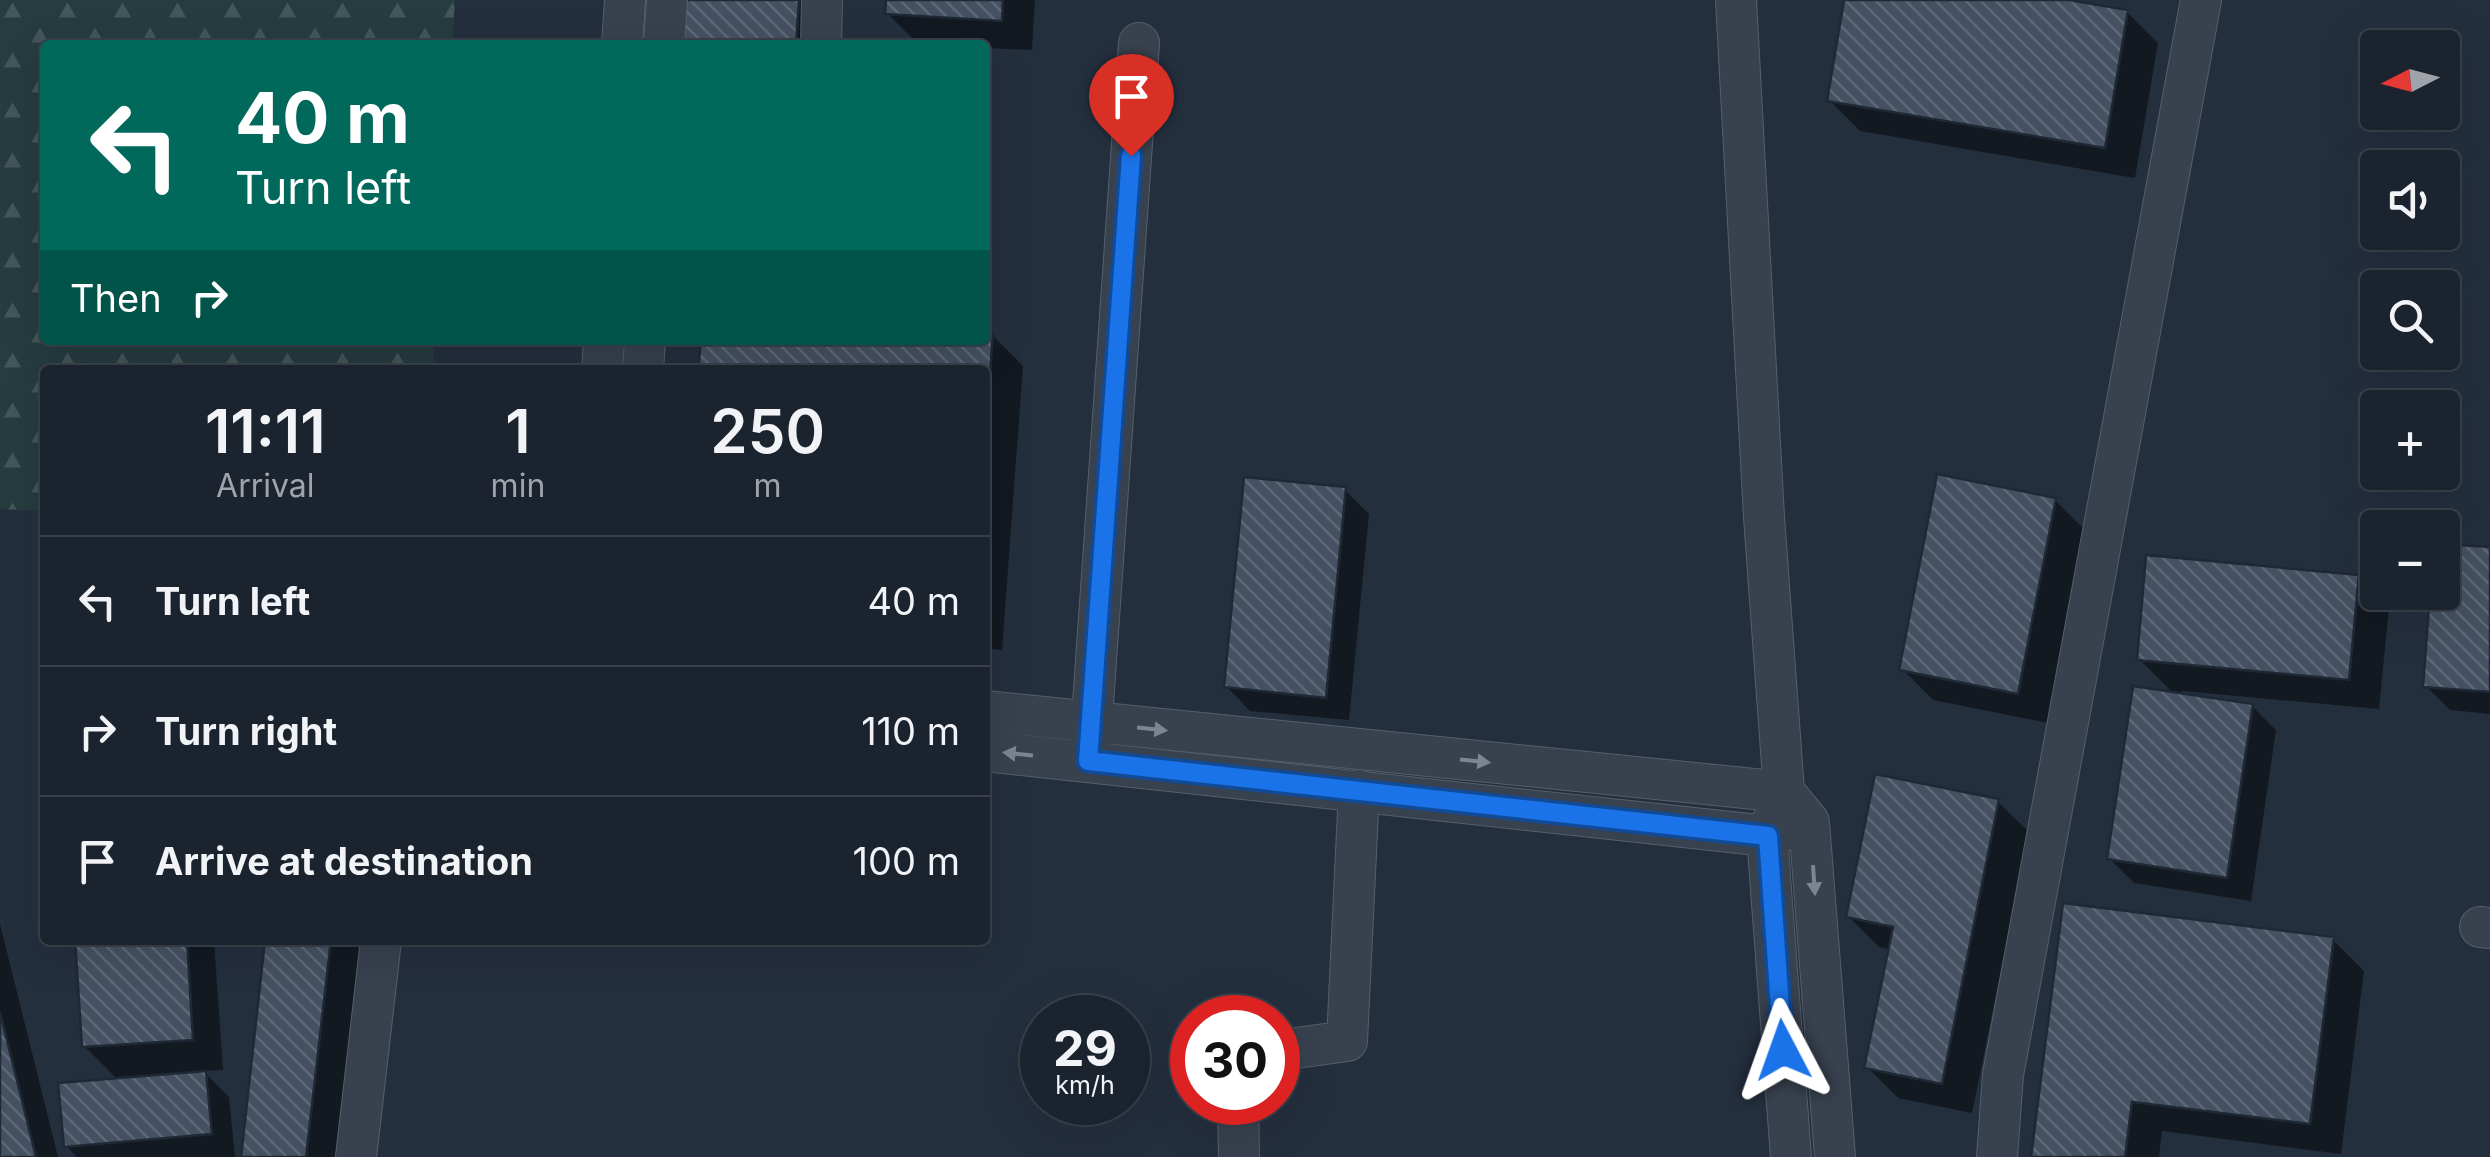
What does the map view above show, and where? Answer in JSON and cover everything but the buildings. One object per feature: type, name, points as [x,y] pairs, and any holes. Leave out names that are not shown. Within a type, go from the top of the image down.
[{"type":"street","points":[[622,40],[625,0]]},
{"type":"street","points":[[664,40],[667,0]]},
{"type":"street","points":[[821,40],[822,0]]},
{"type":"street","points":[[1736,0],[1764,517],[1835,1157]]},
{"type":"street","points":[[1997,1157],[2003,1075],[2201,0]]},
{"type":"street","points":[[1090,742],[1139,43]]},
{"type":"street","points":[[990,712],[1090,742],[1360,790],[1768,836]]},
{"type":"street","points":[[990,750],[1090,742],[1796,807]]},
{"type":"street","points":[[1300,1046],[1346,1040],[1360,790]]},
{"type":"street","points":[[1791,1157],[1768,836],[1796,807]]},
{"type":"street","points":[[356,1157],[380,945]]},
{"type":"street","points":[[1238,1125],[1239,1157]]},
{"type":"green space","points":[[0,0],[455,0],[452,40],[40,40],[40,345],[434,345],[433,365],[40,365],[40,511],[0,509]]},
{"type":"route","points":[[1131,156],[1088,761],[1768,836],[1783,1050]]}]
